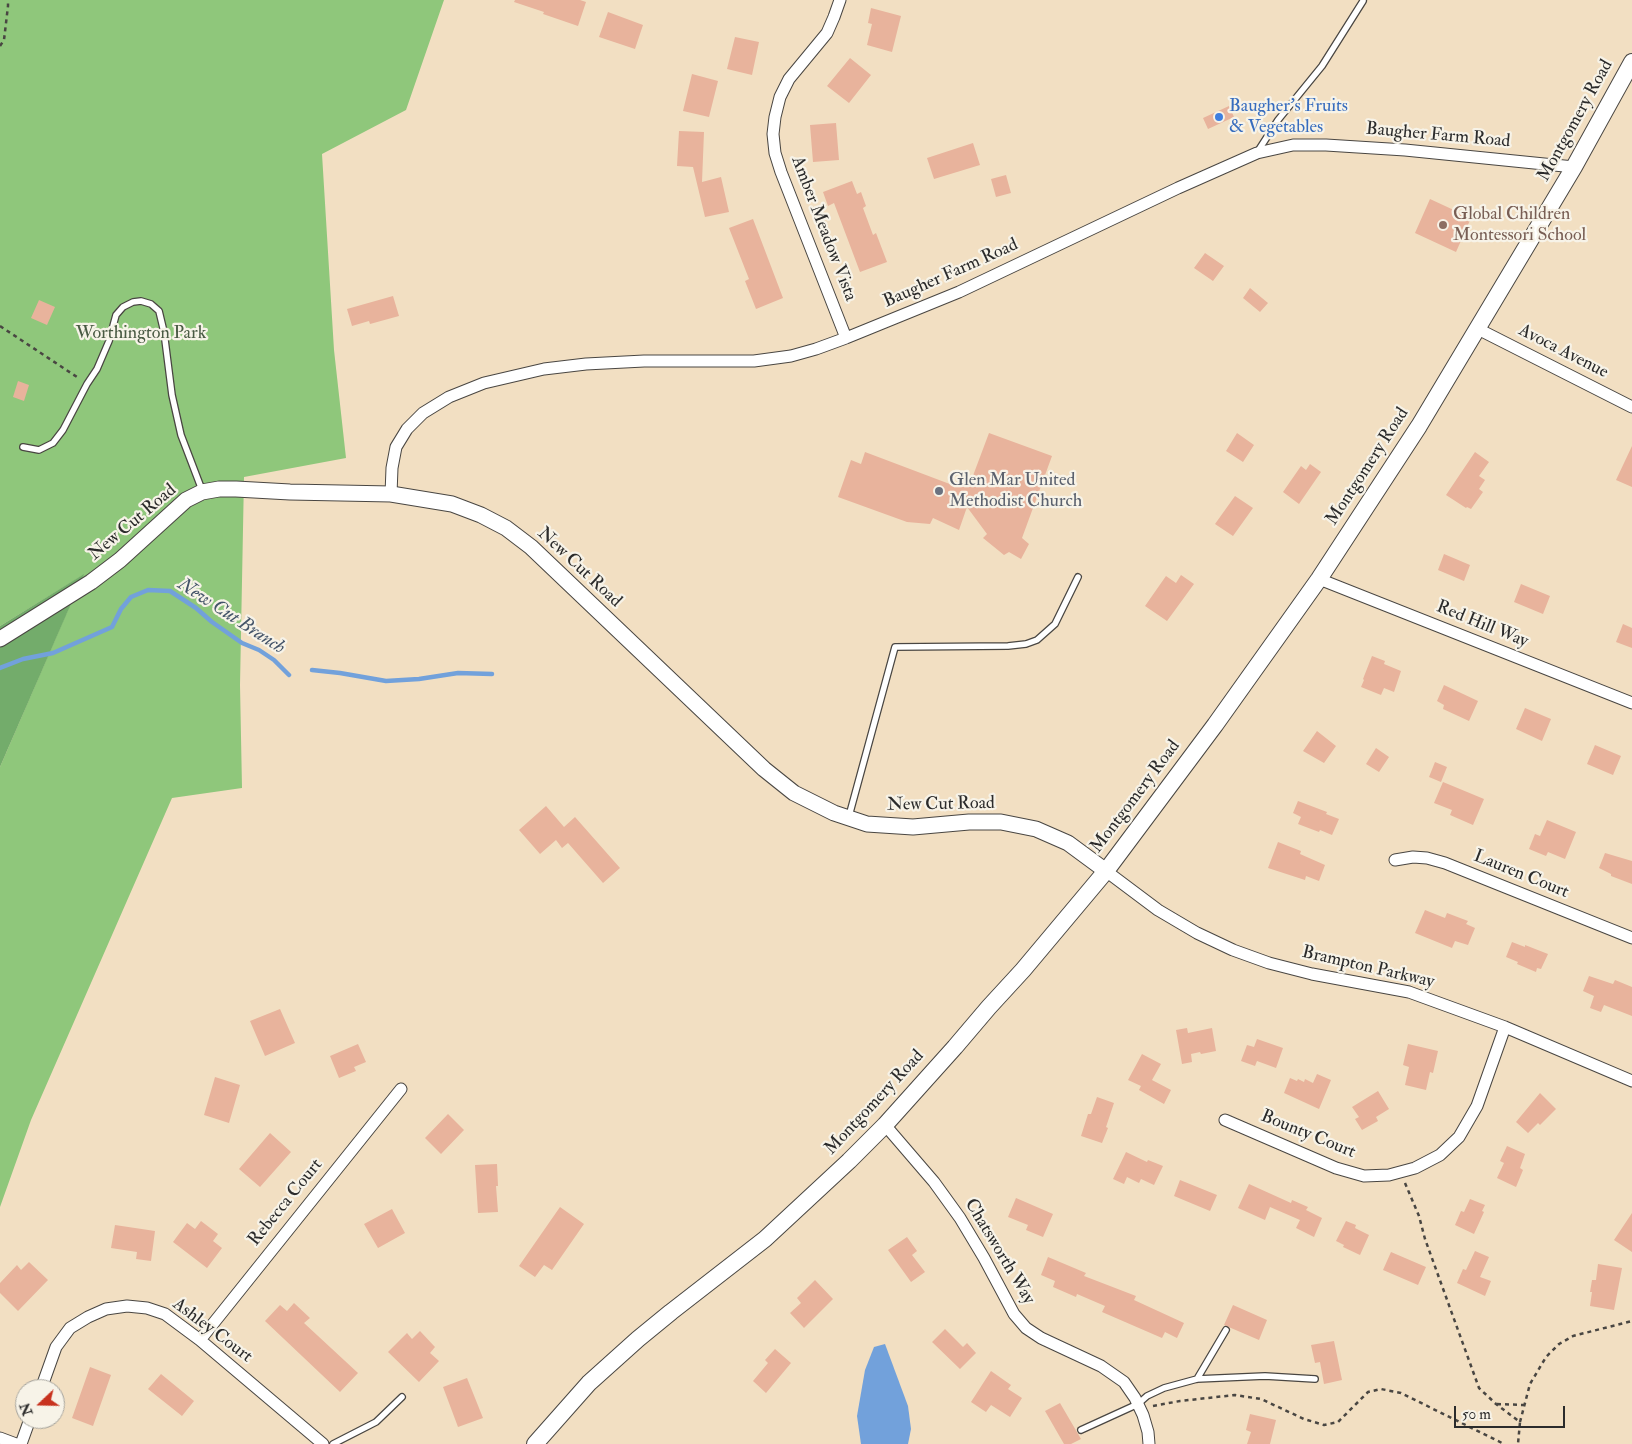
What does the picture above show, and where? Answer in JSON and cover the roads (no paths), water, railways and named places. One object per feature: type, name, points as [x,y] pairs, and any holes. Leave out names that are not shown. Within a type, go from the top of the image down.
[{"type":"main road","name":"Montgomery Road","points":[[535,1444],[596,1377],[671,1312],[764,1239],[818,1192],[885,1125],[1023,970],[1106,871],[1215,725],[1319,579],[1419,426],[1574,167],[1632,62]]},
{"type":"street","name":"Amber Meadow Vista","points":[[840,0],[827,33],[790,79],[780,97],[773,134],[780,172],[846,338]]},
{"type":"street","name":"Baugher Farm Road","points":[[391,494],[392,468],[396,448],[407,429],[423,413],[449,397],[484,383],[544,369],[586,364],[644,361],[754,361],[791,356],[846,338],[958,292],[1257,153],[1293,145],[1326,145],[1405,150],[1574,167]]},
{"type":"street","name":"Avoca Avenue","points":[[1478,329],[1632,407]]},
{"type":"street","name":"New Cut Road","points":[[0,639],[91,582],[120,560],[186,500],[202,492],[236,489],[391,494],[452,504],[481,515],[506,528],[531,548],[764,769],[794,793],[834,814],[867,824],[913,827],[969,822],[1001,822],[1036,829],[1068,844],[1106,871]]},
{"type":"street","name":"Red Hill Way","points":[[1319,579],[1632,703]]},
{"type":"street","name":"Lauren Court","points":[[1395,860],[1413,857],[1427,858],[1445,863],[1632,938]]},
{"type":"street","name":"Brampton Parkway","points":[[1106,871],[1158,910],[1197,933],[1233,950],[1269,963],[1312,974],[1409,992],[1505,1027],[1632,1081]]},
{"type":"street","name":"Bounty Court","points":[[1225,1120],[1336,1168],[1364,1176],[1389,1175],[1415,1168],[1440,1155],[1459,1136],[1477,1106],[1505,1027]]},
{"type":"street","name":"Rebecca Court","points":[[200,1340],[401,1089]]},
{"type":"street","name":"Chatsworth Way","points":[[885,1125],[934,1182],[960,1218],[1014,1314],[1026,1328],[1060,1348],[1101,1366],[1124,1382],[1138,1404],[1146,1423],[1148,1444]]},
{"type":"street","name":"Ashley Court","points":[[44,1379],[56,1347],[70,1328],[88,1316],[106,1309],[127,1306],[147,1308],[165,1314],[200,1340],[323,1444]]},
{"type":"street","points":[[21,1444],[26,1429]]},
{"type":"street","points":[[0,1438],[16,1444]]},
{"type":"lane","points":[[1257,153],[1278,120],[1322,66],[1363,1]]},
{"type":"lane","points":[[23,447],[39,450],[53,443],[63,430],[97,369],[109,341],[116,315],[123,307],[133,302],[141,301],[151,304],[159,311],[164,332],[172,395],[181,435],[202,492]]},
{"type":"lane","points":[[849,818],[895,647],[1008,646],[1026,644],[1037,640],[1055,624],[1078,577]]},
{"type":"lane","points":[[1197,1379],[1226,1330]]},
{"type":"lane","points":[[1081,1430],[1138,1404],[1147,1396],[1164,1388],[1197,1379],[1265,1376],[1315,1379]]},
{"type":"lane","points":[[333,1444],[376,1422],[402,1397]]},
{"type":"water","points":[[885,1344],[908,1406],[911,1429],[908,1444],[861,1444],[857,1416],[865,1370],[874,1347]]},
{"type":"waterway","name":"New Cut Branch","points":[[0,668],[23,659],[53,653],[112,627],[121,609],[131,597],[148,590],[170,591],[242,643],[259,650],[274,660],[289,675]]},
{"type":"waterway","points":[[312,670],[386,681],[419,679],[458,673],[492,674]]},
{"type":"place","name":"Baugher's Fruits & Vegetables","points":[[1219,117]]},
{"type":"place","name":"Global Children Montessori School","points":[[1443,225]]},
{"type":"place","name":"Glen Mar United Methodist Church","points":[[939,491]]},
{"type":"park label","name":"Worthington Park","points":[[141,334]]}]
